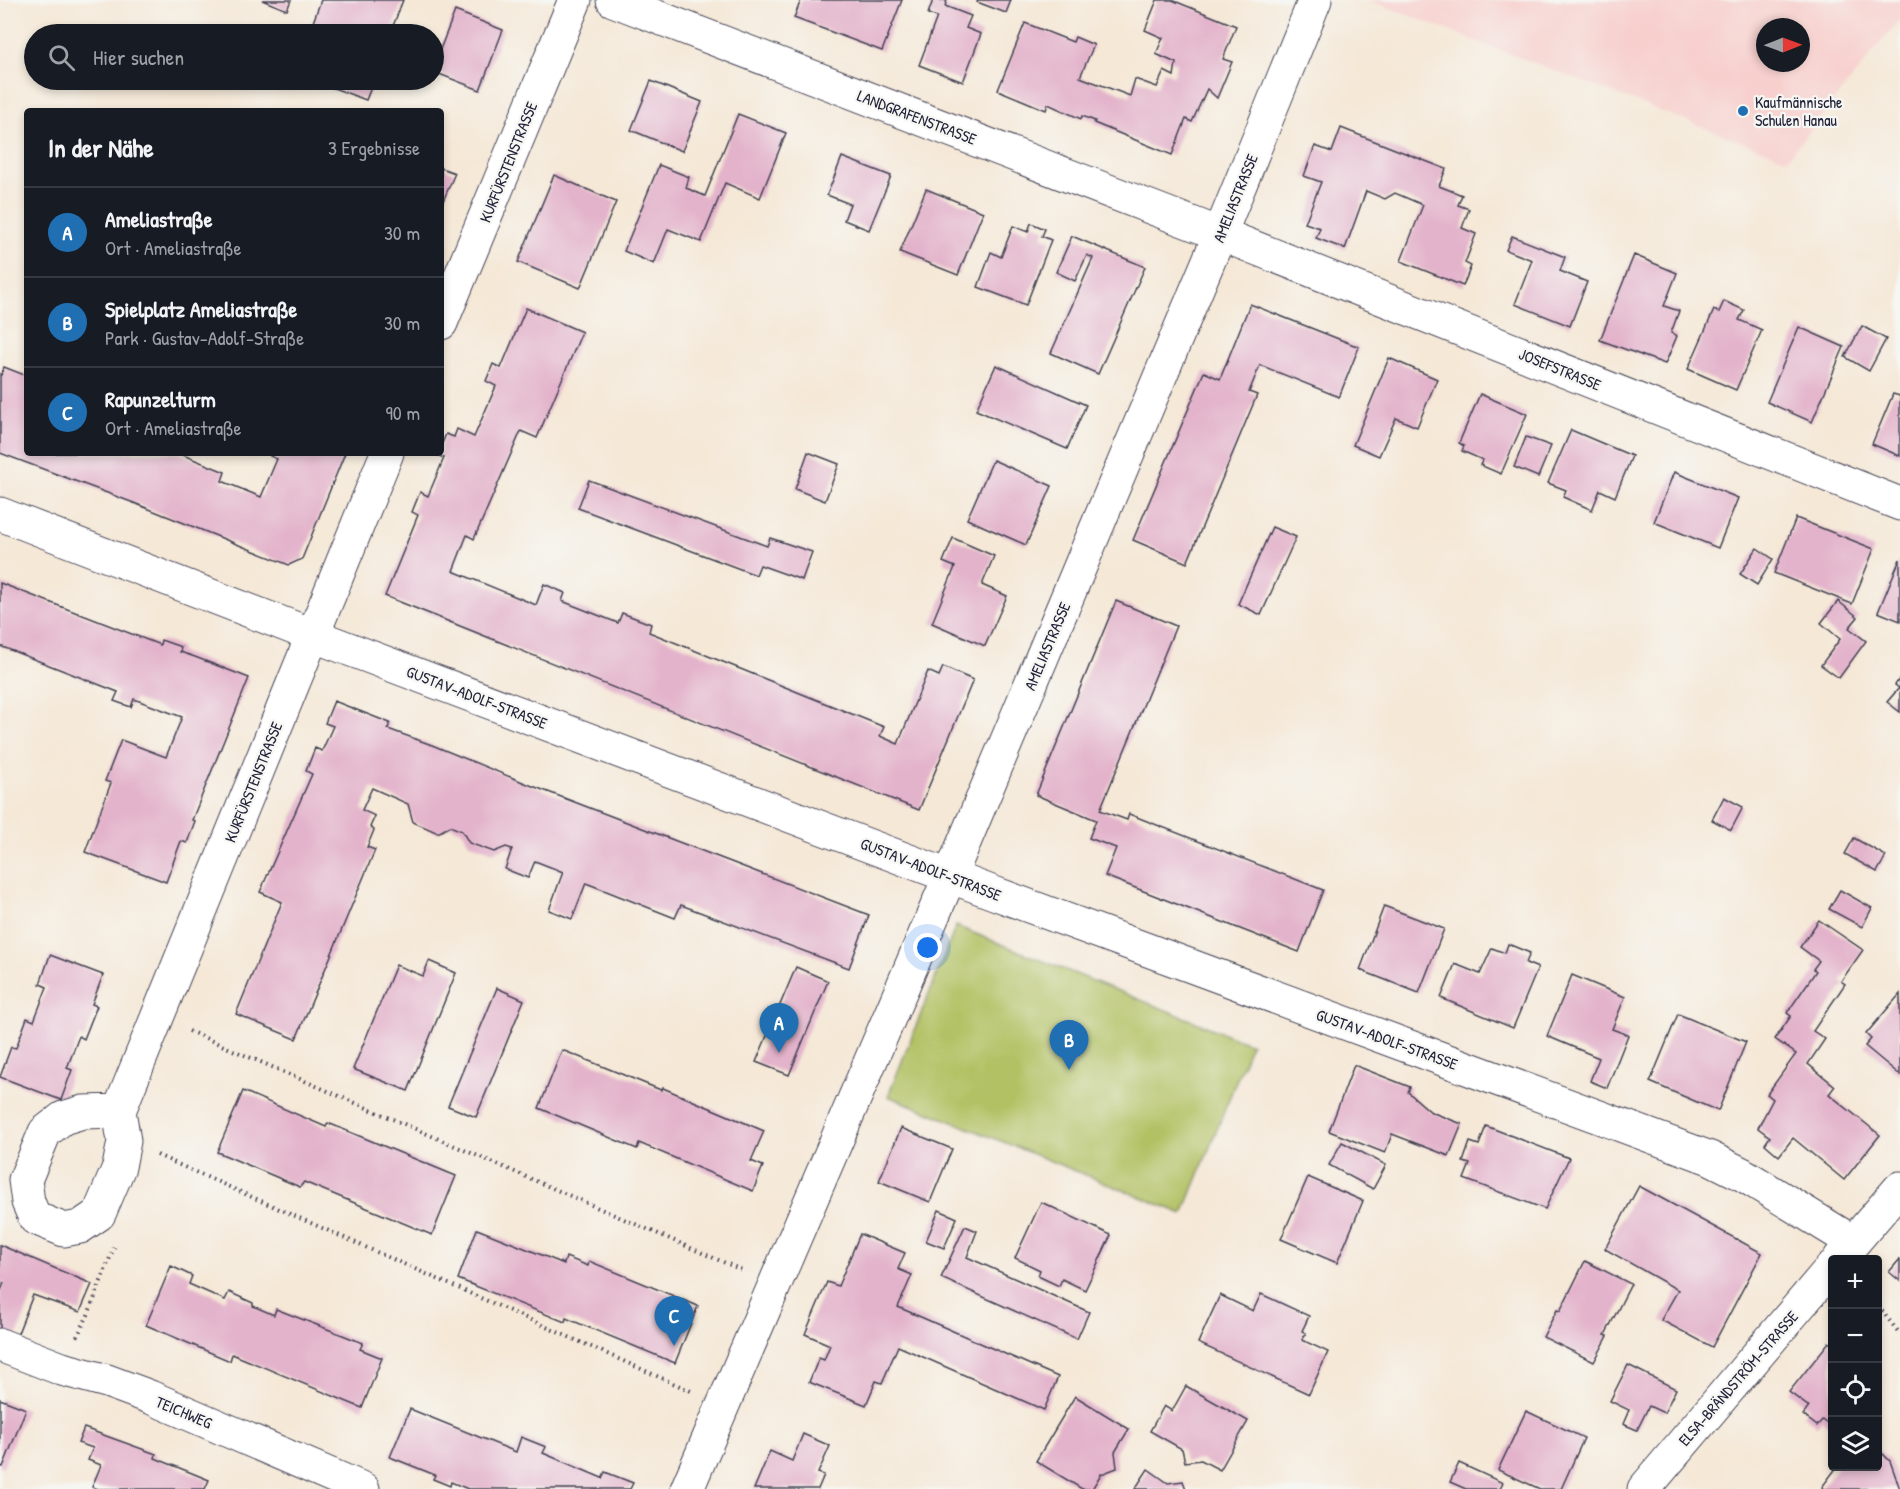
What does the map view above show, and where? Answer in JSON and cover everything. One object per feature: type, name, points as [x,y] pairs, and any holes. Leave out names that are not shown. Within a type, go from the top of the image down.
[{"type":"street","name":"KURFÜRSTENSTRASSE","points":[[444,316],[575,0]]},
{"type":"street","name":"LANDGRAFENSTRASSE","points":[[613,0],[1220,234]]},
{"type":"street","name":"AMELIASTRASSE","points":[[687,1489],[950,876],[1220,234],[1315,0]]},
{"type":"street","name":"JOSEFSTRASSE","points":[[1220,234],[1900,504]]},
{"type":"street","name":"KURFÜRSTENSTRASSE","points":[[99,1214],[119,1167],[121,1126],[158,1018],[386,456]]},
{"type":"street","name":"GUSTAV-ADOLF-STRASSE","points":[[0,514],[312,635],[950,876],[1710,1158],[1742,1174],[1846,1251]]},
{"type":"street","points":[[99,1214],[80,1227],[64,1230],[35,1218],[28,1202],[25,1180],[45,1132],[63,1118],[83,1113],[121,1126]]},
{"type":"street","points":[[1846,1251],[1900,1188]]},
{"type":"street","name":"ELSA-BRÄNDSTRÖM-STRASSE","points":[[1644,1489],[1828,1273]]},
{"type":"street","name":"TEICHWEG","points":[[0,1345],[62,1369],[107,1381],[150,1397],[363,1489]]},
{"type":"path","points":[[158,1018],[775,1284]]},
{"type":"path","points":[[121,1126],[724,1405]]},
{"type":"path","points":[[62,1369],[88,1315],[115,1243],[99,1214]]},
{"type":"path","points":[[1880,1309],[1900,1334]]},
{"type":"shaded area","name":"Kaufmännische Schulen Hanau","points":[[1368,0],[1900,0],[1900,19],[1787,159]]},
{"type":"green space","points":[[956,926],[1251,1044],[1183,1214],[888,1096]]},
{"type":"building","points":[[262,0],[291,0],[287,10]]},
{"type":"building","points":[[321,0],[403,0],[394,24],[312,24]]},
{"type":"building","points":[[801,0],[902,0],[882,51],[794,18]]},
{"type":"building","points":[[933,0],[947,0],[945,6],[971,16],[966,28],[981,34],[963,82],[919,65],[937,17],[928,14]]},
{"type":"building","points":[[978,0],[1011,0],[1006,13],[977,2]]},
{"type":"building","points":[[1157,0],[1172,0],[1236,26],[1223,59],[1232,62],[1217,98],[1207,89],[1192,122],[1186,119],[1172,155],[1082,116],[1081,119],[1048,104],[1046,110],[998,90],[1025,23],[1073,42],[1075,37],[1094,45],[1080,77],[1130,96],[1135,79],[1157,87],[1164,71],[1174,76],[1176,63],[1156,54],[1163,38],[1145,30]]},
{"type":"building","points":[[455,11],[503,30],[480,90],[444,76],[444,39]]},
{"type":"building","points":[[651,81],[702,102],[682,151],[631,130]]},
{"type":"building","points":[[339,90],[370,90],[366,100]]},
{"type":"building","points":[[738,114],[786,133],[760,198],[725,183],[701,242],[668,229],[654,264],[624,251],[659,165],[689,177],[686,188],[705,196]]},
{"type":"building","points":[[1341,128],[1446,169],[1439,186],[1462,195],[1458,205],[1469,209],[1462,228],[1476,234],[1465,263],[1471,266],[1463,286],[1401,261],[1423,205],[1395,193],[1385,199],[1366,191],[1345,249],[1316,238],[1320,228],[1305,223],[1321,182],[1304,176],[1315,146],[1332,152]]},
{"type":"building","points":[[842,157],[891,176],[869,230],[844,220],[850,204],[827,195]]},
{"type":"building","points":[[444,169],[455,173],[444,199]]},
{"type":"building","points":[[554,175],[616,202],[580,288],[518,262]]},
{"type":"building","points":[[926,189],[983,212],[958,275],[900,252]]},
{"type":"building","points":[[1031,223],[1045,229],[1042,236],[1051,240],[1026,305],[978,287],[991,252],[1001,257],[1013,226],[1028,232]]},
{"type":"building","points":[[1072,236],[1145,267],[1098,374],[1051,353],[1093,258],[1087,255],[1075,281],[1056,272]]},
{"type":"building","points":[[1512,236],[1565,257],[1560,271],[1587,282],[1570,326],[1515,304],[1532,260],[1506,250]]},
{"type":"building","points":[[1634,255],[1677,273],[1664,306],[1679,311],[1671,333],[1677,336],[1665,364],[1600,340]]},
{"type":"building","points":[[1724,301],[1744,310],[1739,320],[1762,330],[1736,390],[1688,369],[1714,310],[1719,312]]},
{"type":"building","points":[[1250,304],[1359,347],[1339,397],[1260,365],[1249,392],[1257,395],[1187,563],[1133,540],[1204,372],[1220,379]]},
{"type":"building","points":[[526,308],[582,332],[537,438],[521,431],[474,539],[467,535],[453,571],[536,605],[544,584],[565,593],[562,601],[618,623],[622,613],[651,624],[649,632],[884,727],[880,736],[898,744],[928,671],[939,676],[943,667],[973,680],[919,810],[385,596],[418,515],[412,512],[420,492],[428,496],[444,458],[439,456],[444,456],[446,434],[454,437],[457,429],[474,437],[496,386],[486,381],[493,364],[501,368]]},
{"type":"building","points":[[1862,326],[1886,339],[1869,371],[1845,357]]},
{"type":"building","points":[[1799,327],[1844,347],[1812,422],[1767,402]]},
{"type":"building","points":[[1389,358],[1437,379],[1417,427],[1396,418],[1379,456],[1353,445]]},
{"type":"building","points":[[996,365],[1086,405],[1067,449],[976,410]]},
{"type":"building","points":[[4,367],[24,375],[24,456],[185,456],[225,472],[222,481],[261,497],[277,459],[270,456],[344,456],[302,559],[289,565],[134,503],[0,453],[1,375]]},
{"type":"building","points":[[1480,394],[1527,414],[1501,474],[1480,465],[1483,460],[1462,451],[1464,446],[1459,443]]},
{"type":"building","points":[[1893,394],[1900,396],[1900,456],[1872,444]]},
{"type":"building","points":[[1571,430],[1632,456],[1615,497],[1600,490],[1592,510],[1563,497],[1566,490],[1548,483]]},
{"type":"building","points":[[1526,437],[1551,446],[1538,477],[1514,467]]},
{"type":"building","points":[[808,452],[839,464],[825,501],[795,489]]},
{"type":"building","points":[[993,460],[1052,486],[1026,545],[967,519]]},
{"type":"building","points":[[1674,472],[1738,498],[1718,548],[1654,522]]},
{"type":"building","points":[[589,480],[767,546],[770,538],[812,552],[802,580],[760,565],[756,575],[578,508]]},
{"type":"building","points":[[1796,518],[1874,549],[1852,604],[1774,573]]},
{"type":"building","points":[[1272,527],[1296,537],[1261,615],[1238,604]]},
{"type":"building","points":[[953,538],[994,556],[982,585],[1007,596],[985,646],[932,623],[955,567],[943,562]]},
{"type":"building","points":[[1757,548],[1773,559],[1757,585],[1740,574]]},
{"type":"building","points":[[1900,559],[1900,621],[1878,612]]},
{"type":"building","points":[[0,583],[160,645],[161,640],[181,647],[180,652],[249,678],[192,820],[195,821],[187,843],[181,841],[166,882],[85,852],[111,783],[105,781],[121,740],[166,757],[182,717],[134,699],[131,707],[114,701],[118,692],[0,646]]},
{"type":"building","points":[[1116,601],[1176,626],[1100,810],[1127,820],[1129,814],[1323,890],[1299,952],[1105,876],[1116,848],[1089,838],[1096,820],[1036,795]]},
{"type":"building","points":[[1838,601],[1858,617],[1849,628],[1866,641],[1839,678],[1821,665],[1840,639],[1821,623]]},
{"type":"building","points":[[1900,678],[1900,712],[1887,702],[1899,688],[1895,685]]},
{"type":"building","points":[[334,701],[390,723],[388,729],[869,915],[849,968],[681,905],[675,918],[586,883],[572,919],[549,910],[563,872],[535,861],[528,878],[505,869],[512,849],[506,847],[494,852],[469,843],[462,831],[450,826],[438,833],[413,822],[408,804],[372,788],[362,810],[375,816],[370,827],[374,830],[367,847],[375,850],[296,1039],[236,1014],[282,902],[260,892],[312,774],[306,771],[315,748],[322,751],[333,726],[325,723]]},
{"type":"building","points":[[1724,797],[1743,807],[1731,830],[1712,820]]},
{"type":"building","points":[[1854,838],[1886,856],[1877,872],[1845,854]]},
{"type":"building","points":[[1840,890],[1872,908],[1862,927],[1829,909]]},
{"type":"building","points":[[1384,906],[1444,929],[1419,993],[1360,970]]},
{"type":"building","points":[[1819,920],[1863,950],[1841,981],[1845,984],[1813,1031],[1825,1039],[1808,1064],[1835,1086],[1829,1094],[1880,1135],[1844,1180],[1793,1138],[1779,1156],[1765,1144],[1770,1137],[1758,1128],[1773,1099],[1767,1094],[1796,1054],[1775,1039],[1791,1016],[1787,1013],[1816,971],[1813,969],[1819,961],[1800,947]]},
{"type":"building","points":[[1508,944],[1530,953],[1526,963],[1538,968],[1513,1028],[1441,998],[1455,964],[1480,974],[1492,948],[1505,953]]},
{"type":"building","points":[[50,955],[103,975],[92,1004],[97,1006],[84,1039],[79,1036],[67,1068],[72,1070],[61,1100],[0,1077],[11,1047],[16,1048],[27,1018],[34,1021],[47,987],[40,984]]},
{"type":"building","points":[[429,961],[456,973],[408,1091],[353,1069],[396,965],[423,976]]},
{"type":"building","points":[[796,967],[828,981],[789,1075],[756,1062]]},
{"type":"building","points":[[1572,975],[1625,997],[1612,1029],[1628,1035],[1607,1088],[1590,1081],[1599,1058],[1547,1036]]},
{"type":"building","points":[[497,988],[524,1000],[476,1117],[448,1106]]},
{"type":"building","points":[[1900,994],[1900,1075],[1865,1046],[1871,1039],[1866,1034]]},
{"type":"building","points":[[1678,1014],[1746,1042],[1718,1111],[1650,1082]]},
{"type":"building","points":[[562,1050],[661,1090],[663,1088],[764,1131],[751,1161],[763,1166],[753,1191],[639,1143],[637,1149],[539,1108]]},
{"type":"building","points":[[1354,1065],[1410,1087],[1408,1092],[1431,1112],[1462,1124],[1449,1156],[1392,1134],[1385,1153],[1329,1131]]},
{"type":"building","points":[[243,1091],[326,1127],[328,1123],[456,1176],[432,1235],[304,1182],[300,1187],[217,1152]]},
{"type":"building","points":[[1486,1126],[1569,1158],[1545,1209],[1464,1179],[1470,1164],[1463,1162],[1470,1142],[1479,1145]]},
{"type":"building","points":[[901,1128],[952,1149],[930,1202],[879,1181]]},
{"type":"building","points":[[1342,1142],[1386,1165],[1373,1189],[1329,1165]]},
{"type":"building","points":[[1308,1177],[1363,1201],[1337,1263],[1281,1239]]},
{"type":"building","points":[[1639,1186],[1762,1253],[1712,1347],[1661,1320],[1678,1290],[1605,1249]]},
{"type":"building","points":[[1041,1202],[1111,1235],[1085,1290],[1062,1279],[1059,1286],[1038,1276],[1040,1270],[1015,1258]]},
{"type":"building","points":[[939,1210],[957,1218],[944,1248],[926,1241]]},
{"type":"building","points":[[965,1226],[977,1231],[967,1257],[1089,1312],[1077,1339],[941,1278]]},
{"type":"building","points":[[477,1229],[564,1264],[566,1257],[588,1266],[589,1261],[698,1306],[675,1363],[566,1318],[565,1322],[458,1279]]},
{"type":"building","points":[[860,1234],[905,1253],[898,1269],[912,1275],[898,1307],[1058,1377],[1044,1410],[898,1346],[882,1383],[876,1381],[866,1405],[809,1382],[819,1358],[824,1360],[830,1345],[805,1334],[827,1282],[838,1286]]},
{"type":"building","points":[[0,1245],[92,1284],[80,1312],[33,1295],[16,1338],[0,1332],[0,1293],[4,1283],[0,1282]]},
{"type":"building","points":[[1900,1259],[1900,1281],[1889,1272]]},
{"type":"building","points":[[1585,1261],[1631,1284],[1594,1362],[1543,1337],[1557,1310],[1560,1311]]},
{"type":"building","points":[[171,1266],[192,1276],[189,1284],[225,1300],[229,1292],[274,1315],[276,1309],[363,1343],[360,1349],[382,1358],[362,1408],[232,1354],[230,1361],[146,1325]]},
{"type":"building","points":[[1261,1294],[1309,1316],[1302,1331],[1306,1333],[1302,1340],[1328,1352],[1309,1394],[1198,1343],[1220,1295],[1253,1311]]},
{"type":"building","points":[[1828,1343],[1828,1425],[1822,1420],[1817,1426],[1803,1415],[1809,1407],[1789,1392]]},
{"type":"building","points":[[1628,1365],[1676,1389],[1664,1413],[1649,1406],[1637,1430],[1623,1424],[1629,1410],[1610,1401]]},
{"type":"building","points":[[1186,1386],[1248,1421],[1220,1470],[1201,1460],[1185,1462],[1182,1449],[1150,1431],[1164,1406],[1172,1411]]},
{"type":"building","points":[[1075,1396],[1129,1429],[1115,1452],[1117,1468],[1101,1474],[1092,1489],[1082,1489],[1036,1461]]},
{"type":"building","points":[[0,1399],[26,1409],[3,1467],[0,1466]]},
{"type":"building","points":[[410,1409],[516,1452],[521,1437],[546,1447],[543,1453],[602,1478],[605,1472],[633,1483],[630,1489],[468,1489],[451,1482],[450,1486],[433,1479],[435,1475],[390,1457]]},
{"type":"building","points":[[1526,1411],[1584,1438],[1561,1489],[1540,1489],[1498,1470]]},
{"type":"building","points":[[84,1428],[156,1454],[155,1458],[209,1480],[205,1489],[98,1489],[92,1487],[101,1465],[88,1460],[93,1448],[78,1443]]},
{"type":"building","points":[[803,1434],[830,1446],[818,1473],[824,1475],[818,1489],[754,1489],[770,1451],[792,1461]]},
{"type":"building","points":[[1882,1453],[1890,1461],[1900,1489],[1823,1489],[1822,1487],[1834,1471],[1882,1471]]},
{"type":"building","points":[[1459,1463],[1503,1483],[1500,1489],[1466,1489],[1450,1482]]},
{"type":"building","points":[[1148,1469],[1168,1483],[1183,1481],[1186,1489],[1135,1489]]},
{"type":"place","name":"Kaufmännische Schulen Hanau","points":[[1743,111]]},
{"type":"place","name":"Ameliastraße","points":[[779,1053]]},
{"type":"place","name":"Spielplatz Ameliastraße","points":[[1069,1070]]},
{"type":"place","name":"Rapunzelturm","points":[[674,1346]]}]
